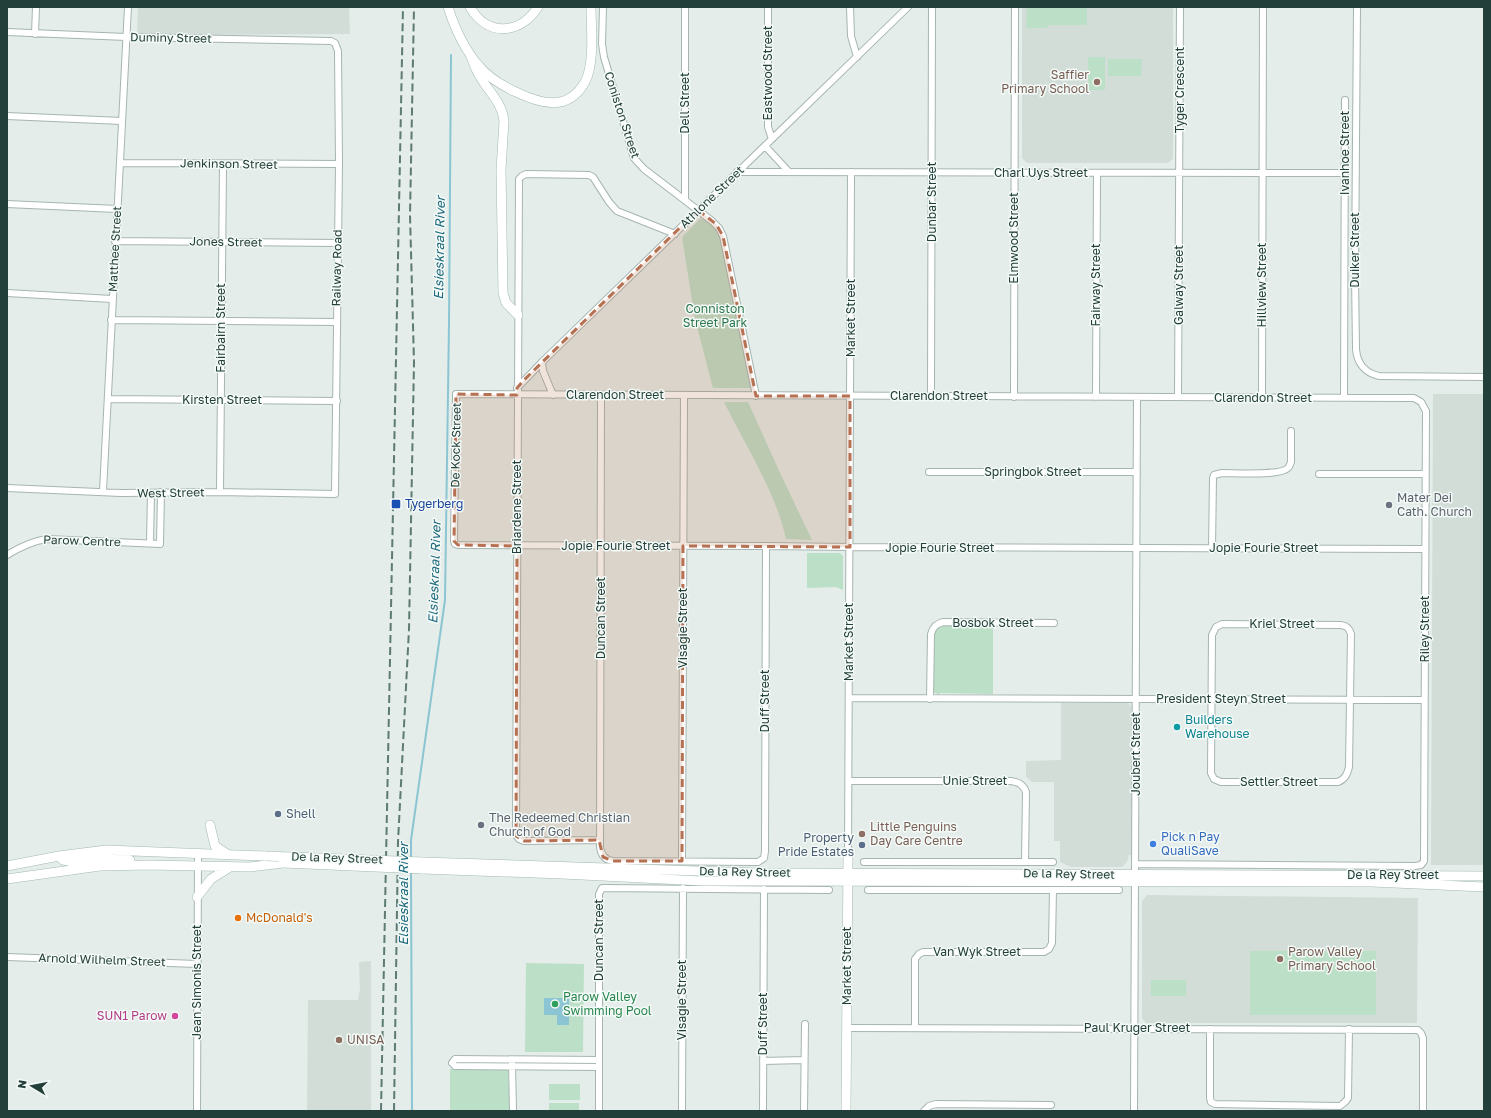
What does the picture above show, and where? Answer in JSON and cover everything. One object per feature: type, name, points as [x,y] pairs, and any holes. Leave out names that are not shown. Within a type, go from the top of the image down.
[{"type":"main road","points":[[448,7],[454,26],[479,67],[508,88],[543,103],[561,102],[569,99],[585,82],[591,59],[591,7]]},
{"type":"main road","points":[[470,7],[473,13],[482,22],[501,29],[523,24],[538,7]]},
{"type":"main road","points":[[471,56],[477,71],[498,102],[503,114],[504,121],[501,176],[503,293],[506,303],[518,315]]},
{"type":"main road","points":[[210,825],[215,846],[227,854]]},
{"type":"main road","name":"De la Rey Street","points":[[7,866],[59,856],[106,850],[227,854],[702,881],[847,877],[1136,878],[1484,876]]},
{"type":"main road","points":[[59,856],[63,860],[69,862],[113,859],[131,860],[149,865]]},
{"type":"main road","name":"Market Street","points":[[846,1111],[848,857]]},
{"type":"main road","name":"De la Rey Street","points":[[7,879],[100,866],[149,865],[250,868],[283,863],[422,865]]},
{"type":"main road","points":[[197,897],[211,879],[230,867]]},
{"type":"main road","points":[[1458,875],[1484,871]]},
{"type":"main road","name":"De la Rey Street","points":[[1136,878],[1372,882],[1484,887]]},
{"type":"main road","points":[[1458,887],[1484,892]]},
{"type":"street","points":[[35,34],[36,7]]},
{"type":"street","name":"Matthee Street","points":[[103,491],[128,7]]},
{"type":"street","name":"Coniston Street","points":[[603,7],[603,51],[634,158],[644,170],[716,224],[723,236],[756,396]]},
{"type":"street","name":"Dell Street","points":[[685,7],[685,200]]},
{"type":"street","name":"Eastwood Street","points":[[768,7],[768,127],[772,139]]},
{"type":"street","points":[[850,7],[851,36],[857,57]]},
{"type":"street","name":"Athlone Street","points":[[517,391],[542,362],[908,7]]},
{"type":"street","name":"Dunbar Street","points":[[931,396],[932,7]]},
{"type":"street","name":"Elmwood Street","points":[[1014,397],[1015,7]]},
{"type":"street","name":"Tyger Crescent","points":[[1180,7],[1180,173]]},
{"type":"street","points":[[1262,173],[1263,7]]},
{"type":"street","name":"Duiker Street","points":[[1357,7],[1354,277],[1356,349],[1358,358],[1362,366],[1367,371],[1379,376],[1484,377]]},
{"type":"street","name":"Duminy Street","points":[[7,32],[126,37],[328,40],[334,43]]},
{"type":"street","name":"Railway Road","points":[[334,43],[338,51],[339,164],[335,494]]},
{"type":"street","name":"Ivanhoe Street","points":[[1344,398],[1345,100]]},
{"type":"street","points":[[7,116],[122,122]]},
{"type":"street","points":[[765,146],[790,172]]},
{"type":"street","name":"Jenkinson Street","points":[[120,162],[339,164]]},
{"type":"street","name":"Fairbairn Street","points":[[220,492],[223,164]]},
{"type":"street","name":"Charl Uys Street","points":[[737,172],[1345,174]]},
{"type":"street","name":"Market Street","points":[[848,857],[851,172]]},
{"type":"street","name":"Fairway Street","points":[[1096,397],[1097,173]]},
{"type":"street","name":"Galway Street","points":[[1178,398],[1180,173]]},
{"type":"street","name":"Hillview Street","points":[[1262,173],[1262,398]]},
{"type":"street","name":"Briardene Street","points":[[600,840],[524,840],[518,838],[516,833],[518,182],[520,177],[526,174],[591,176],[617,211],[675,234]]},
{"type":"street","points":[[7,204],[117,209]]},
{"type":"street","name":"Jones Street","points":[[115,241],[338,243]]},
{"type":"street","points":[[7,293],[112,299]]},
{"type":"street","points":[[111,320],[337,322]]},
{"type":"street","points":[[542,362],[543,371],[553,395]]},
{"type":"street","name":"Clarendon Street","points":[[456,394],[517,391],[553,395],[1414,398],[1422,402]]},
{"type":"street","name":"De Kock Street","points":[[455,544],[456,394]]},
{"type":"street","name":"Duncan Street","points":[[600,840],[601,395]]},
{"type":"street","name":"Visagie Street","points":[[682,862],[684,395]]},
{"type":"street","name":"Joubert Street","points":[[1134,1111],[1138,397]]},
{"type":"street","name":"Kirsten Street","points":[[108,399],[337,401]]},
{"type":"street","name":"Riley Street","points":[[1422,402],[1426,411],[1424,700],[1425,858]]},
{"type":"street","points":[[1212,548],[1214,475],[1222,473],[1275,473],[1290,467],[1291,431]]},
{"type":"street","name":"Springbok Street","points":[[929,472],[1137,472]]},
{"type":"street","points":[[1319,474],[1425,474]]},
{"type":"street","name":"West Street","points":[[7,488],[103,491],[121,493],[220,492],[335,494]]},
{"type":"street","name":"Parow Centre","points":[[7,555],[36,540],[47,539],[160,544],[161,492]]},
{"type":"street","points":[[150,543],[151,493]]},
{"type":"street","name":"Jopie Fourie Street","points":[[455,544],[517,546],[601,545],[850,548],[1425,548]]},
{"type":"street","name":"Duff Street","points":[[764,856],[766,546]]},
{"type":"street","name":"Bosbok Street","points":[[930,699],[931,634],[933,628],[937,624],[943,622],[1054,623]]},
{"type":"street","name":"Kriel Street","points":[[1212,699],[1213,632],[1219,625],[1230,624],[1346,626],[1351,634],[1350,700]]},
{"type":"street","name":"President Steyn Street","points":[[849,698],[1424,700]]},
{"type":"street","name":"Settler Street","points":[[1212,699],[1211,773],[1214,779],[1221,782],[1338,782],[1344,779],[1349,768],[1350,700]]},
{"type":"street","name":"Unie Street","points":[[849,781],[1011,781],[1021,784],[1026,792],[1025,862]]},
{"type":"street","name":"De la Rey Street","points":[[600,840],[601,854],[610,861],[758,862],[762,860],[764,856]]},
{"type":"street","name":"Jean Simonis Street","points":[[197,1111],[198,853]]},
{"type":"street","name":"De la Rey Street","points":[[1136,864],[1415,866],[1420,865],[1425,858]]},
{"type":"street","name":"De la Rey Street","points":[[864,862],[1053,862]]},
{"type":"street","name":"De la Rey Street","points":[[601,890],[604,888],[829,890]]},
{"type":"street","name":"Visagie Street","points":[[682,1111],[683,888]]},
{"type":"street","name":"Duff Street","points":[[763,1111],[764,889]]},
{"type":"street","name":"Duncan Street","points":[[599,1111],[599,894],[601,890]]},
{"type":"street","name":"De la Rey Street","points":[[868,890],[1119,890]]},
{"type":"street","name":"Van Wyk Street","points":[[915,1028],[915,959],[919,954],[923,952],[1044,952],[1049,949],[1052,943],[1053,890]]},
{"type":"street","name":"Arnold Wilhelm Street","points":[[7,957],[197,964]]},
{"type":"street","points":[[804,1111],[805,1024]]},
{"type":"street","name":"Paul Kruger Street","points":[[847,1028],[1418,1030],[1423,1038],[1423,1111]]},
{"type":"street","points":[[1210,1029],[1210,1098],[1215,1104],[1340,1106],[1348,1098],[1349,1029]]},
{"type":"street","points":[[599,1060],[455,1059],[452,1063],[455,1066],[599,1067]]},
{"type":"street","points":[[512,1060],[513,1111]]},
{"type":"street","points":[[541,1060],[541,1067]]},
{"type":"street","points":[[763,1061],[804,1060]]},
{"type":"street","points":[[924,1111],[929,1106],[936,1104],[1051,1105]]},
{"type":"highlighted area","points":[[698,210],[716,224],[723,236],[756,396],[850,396],[850,547],[683,546],[682,861],[613,861],[603,857],[599,840],[524,841],[516,836],[517,546],[458,545],[454,541],[456,394],[517,395],[517,388],[526,378]]},
{"type":"shaded area","points":[[138,7],[349,7],[350,34],[137,35]]},
{"type":"shaded area","name":"Saffier Primary School","points":[[1022,7],[1173,7],[1173,159],[1168,163],[1027,163],[1022,158]]},
{"type":"shaded area","points":[[1433,394],[1484,394],[1484,865],[1431,865]]},
{"type":"shaded area","points":[[1061,703],[1128,703],[1133,708],[1132,855],[1129,855],[1127,862],[1122,867],[1071,867],[1060,862],[1060,841],[1054,841],[1054,782],[1032,782],[1026,777],[1026,761],[1061,760]]},
{"type":"shaded area","name":"Parow Valley Primary School","points":[[1147,895],[1418,898],[1417,1023],[1146,1023],[1142,1018],[1142,901]]},
{"type":"shaded area","name":"UNISA","points":[[371,961],[371,1111],[307,1111],[308,1000],[358,1000],[360,989],[359,962]]},
{"type":"green space","points":[[1027,7],[1087,7],[1087,25],[1048,25],[1047,28],[1026,28]]},
{"type":"green space","points":[[1088,57],[1105,57],[1105,90],[1088,90]]},
{"type":"green space","points":[[1108,59],[1142,59],[1141,76],[1108,76]]},
{"type":"green space","name":"Conniston Street Park","points":[[700,219],[707,221],[710,224],[721,240],[751,388],[713,388],[695,319],[682,237]]},
{"type":"green space","points":[[724,402],[748,402],[812,540],[786,539],[775,503]]},
{"type":"green space","points":[[807,553],[840,553],[843,556],[843,590],[836,587],[807,588]]},
{"type":"green space","points":[[943,626],[993,627],[993,694],[940,693],[939,695],[934,692],[934,635],[937,629]]},
{"type":"green space","points":[[1250,951],[1376,951],[1376,1015],[1250,1015]]},
{"type":"green space","name":"Parow Valley Swimming Pool","points":[[526,963],[584,964],[583,1052],[525,1052]]},
{"type":"green space","points":[[1151,980],[1186,980],[1186,996],[1151,996]]},
{"type":"green space","points":[[450,1069],[508,1070],[510,1111],[450,1111]]},
{"type":"green space","points":[[549,1084],[580,1084],[580,1100],[549,1100]]},
{"type":"green space","points":[[549,1103],[579,1103],[579,1111],[549,1111]]},
{"type":"water","points":[[544,998],[569,998],[569,1025],[557,1025],[557,1015],[544,1015]]},
{"type":"waterway","name":"Elsieskraal River","points":[[411,859],[411,840],[445,600],[451,55]]},
{"type":"waterway","name":"Elsieskraal River","points":[[411,872],[412,1111]]},
{"type":"railway","points":[[381,1111],[403,7]]},
{"type":"railway","points":[[394,1111],[398,842],[409,629],[414,362],[410,215],[414,7]]},
{"type":"place","name":"Saffier Primary School","points":[[1097,82]]},
{"type":"place","name":"Tygerberg","points":[[396,504]]},
{"type":"place","name":"Mater Dei Cath. Church","points":[[1389,505]]},
{"type":"place","name":"Builders Warehouse","points":[[1177,727]]},
{"type":"place","name":"Shell","points":[[278,814]]},
{"type":"place","name":"The Redeemed Christian Church of God","points":[[481,825]]},
{"type":"place","name":"Little Penguins Day Care Centre","points":[[862,834]]},
{"type":"place","name":"Pick n Pay QualiSave","points":[[1153,844]]},
{"type":"place","name":"Property Pride Estates","points":[[862,845]]},
{"type":"place","name":"McDonald's","points":[[238,918]]},
{"type":"place","name":"Parow Valley Primary School","points":[[1280,959]]},
{"type":"place","name":"Parow Valley Swimming Pool","points":[[555,1004]]},
{"type":"place","name":"SUN1 Parow","points":[[175,1016]]},
{"type":"place","name":"UNISA","points":[[339,1040]]}]
